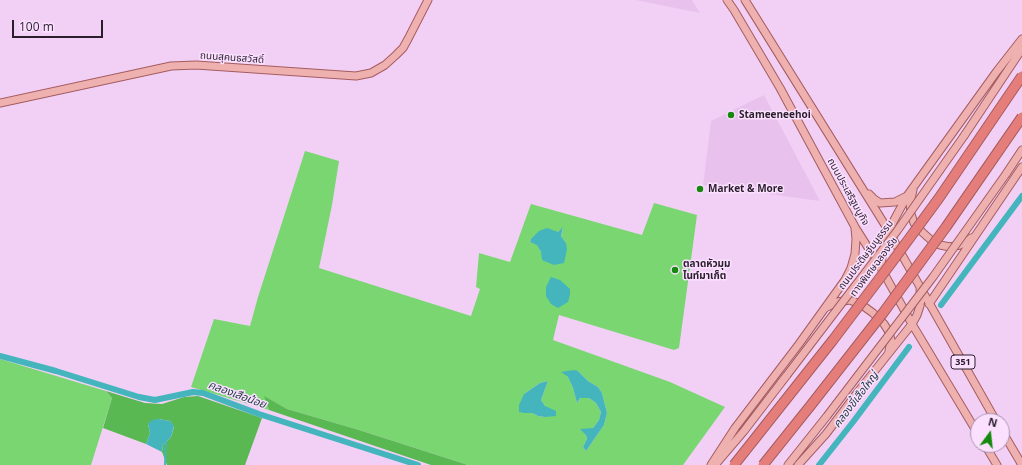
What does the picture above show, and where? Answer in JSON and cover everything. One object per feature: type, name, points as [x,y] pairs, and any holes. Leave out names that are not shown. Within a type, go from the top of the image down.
[{"type":"highway","name":"ทางพิเศษฉลองรัช","points":[[734,465],[833,340],[940,198],[1022,76]]},
{"type":"highway","points":[[763,465],[812,405],[883,313],[946,227],[1022,117]]},
{"type":"main road","name":"ถนนสุคนธสวัสดิ์","points":[[0,103],[171,66],[196,65],[356,76],[372,74],[396,56],[403,48],[428,0]]},
{"type":"main road","name":"ถนนประเสริฐมนูกิจ","points":[[727,0],[780,88],[855,227],[881,268],[912,324],[970,421]]},
{"type":"main road","name":"ถนนประเสริฐมนูกิจ","points":[[745,0],[889,232],[991,413]]},
{"type":"main road","points":[[881,268],[884,248],[889,232],[907,196],[997,71],[1022,39]]},
{"type":"main road","name":"ถนนประดิษฐ์มนูธรรม","points":[[715,465],[744,431],[897,231],[964,136],[1022,49]]},
{"type":"main road","points":[[788,465],[933,277],[1022,150]]},
{"type":"main road","points":[[929,304],[1022,167]]},
{"type":"main road","points":[[861,186],[880,203],[895,202],[907,196]]},
{"type":"main road","points":[[913,188],[910,203],[911,214],[914,223],[930,240],[940,245],[950,247],[960,245],[978,231]]},
{"type":"main road","points":[[711,465],[735,428],[845,280],[851,268],[856,250],[855,227]]},
{"type":"main road","points":[[798,465],[826,434],[912,324],[918,315],[920,306],[920,286]]},
{"type":"main road","points":[[825,308],[837,302],[850,300],[862,304],[884,324],[889,332],[891,340],[888,353]]},
{"type":"main road","points":[[1010,445],[1022,465]]},
{"type":"main road","points":[[990,453],[997,465]]},
{"type":"shaded area","points":[[636,0],[692,0],[700,13],[685,10]]},
{"type":"shaded area","points":[[764,95],[820,201],[703,185],[711,121]]},
{"type":"shaded area","points":[[563,227],[561,236],[566,243],[567,249],[564,263],[554,265],[542,260],[541,252],[537,245],[530,242],[531,239],[539,231],[547,228],[558,232]]},
{"type":"shaded area","points":[[551,277],[560,280],[570,289],[568,302],[558,308],[551,304],[546,296],[546,287]]},
{"type":"shaded area","points":[[574,370],[578,371],[588,381],[598,387],[602,393],[607,413],[604,425],[586,451],[583,447],[587,439],[586,435],[580,429],[593,428],[599,420],[601,412],[596,403],[589,398],[580,398],[577,403],[569,379],[561,372]]},
{"type":"shaded area","points":[[548,381],[541,400],[545,406],[556,411],[556,416],[545,417],[532,413],[519,412],[519,405],[524,394],[540,383]]},
{"type":"shaded area","points":[[159,419],[170,421],[174,426],[171,437],[163,445],[162,452],[146,444],[150,433],[148,424],[152,420]]},
{"type":"green space","points":[[305,151],[339,161],[332,205],[319,268],[471,316],[480,289],[476,287],[479,253],[510,262],[531,204],[642,235],[654,203],[697,215],[679,348],[674,350],[559,315],[553,340],[670,382],[725,407],[683,465],[468,465],[359,430],[287,409],[265,397],[269,410],[191,387],[214,319],[250,326]],"holes":[[[563,228],[561,236],[566,243],[541,252],[537,244],[530,242],[531,239],[558,232]],[[578,371],[588,381],[598,387],[602,393],[607,413],[604,425],[586,451],[583,447],[587,439],[586,435],[599,420],[601,412],[596,403],[589,398],[580,398],[577,403],[573,388],[567,376]],[[548,381],[541,400],[545,406],[545,417],[532,413],[524,394],[540,383]]]},
{"type":"green space","points":[[0,359],[106,391],[112,398],[91,465],[0,465]]},
{"type":"green space","points":[[106,391],[145,403],[162,404],[184,397],[198,396],[262,418],[245,465],[167,465],[162,452],[163,445],[171,437],[174,427],[170,421],[159,419],[148,424],[150,433],[146,444],[103,428],[112,398]]},
{"type":"green space","points":[[264,396],[287,409],[359,430],[468,465],[431,465],[269,410]]},
{"type":"waterway","name":"คลองขี้เสือใหญ่","points":[[941,305],[1022,196]]},
{"type":"waterway","name":"คลองขี้เสือใหญ่","points":[[819,465],[909,347]]},
{"type":"waterway","name":"คลองเสือน้อย","points":[[0,356],[56,371],[139,397],[155,400],[193,392],[203,393],[259,414],[418,465]]},
{"type":"waterway","points":[[165,465],[166,442]]},
{"type":"place","name":"Stameeneehoi","points":[[731,115]]},
{"type":"place","name":"Market & More","points":[[700,189]]},
{"type":"place","name":"ตลาดหัวมุม ไนท์มาเก็ต","points":[[675,270]]}]
